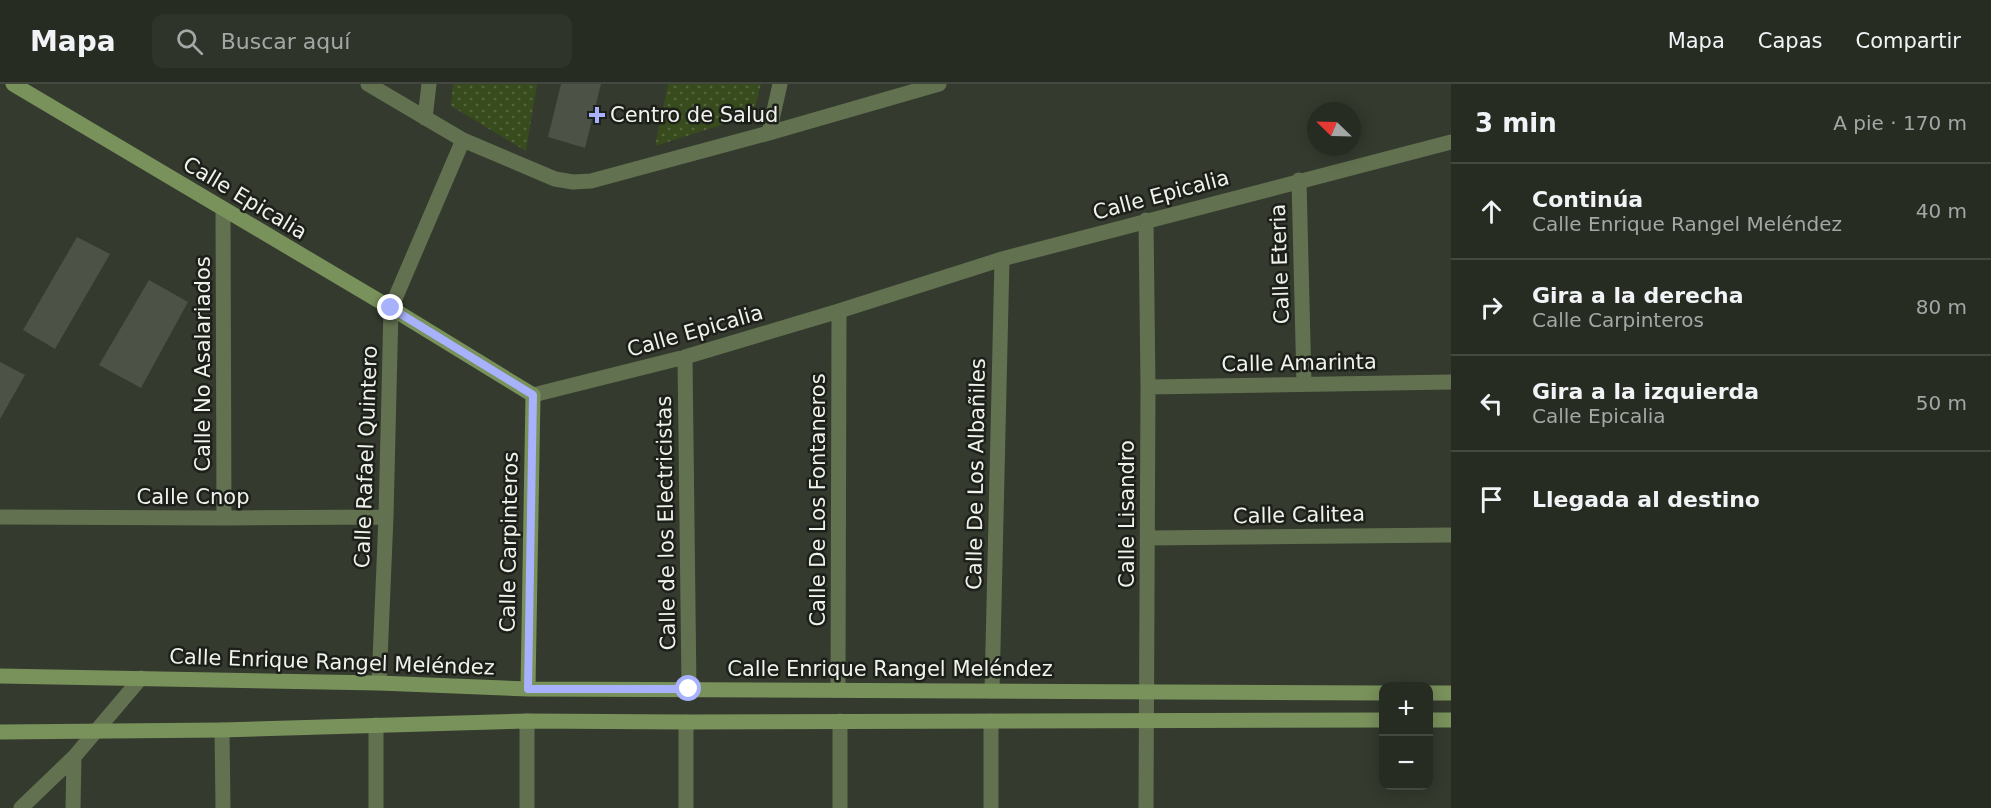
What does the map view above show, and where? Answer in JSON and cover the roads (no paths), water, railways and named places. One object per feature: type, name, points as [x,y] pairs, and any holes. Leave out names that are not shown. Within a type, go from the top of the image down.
[{"type":"street","name":"Calle Epicalia","points":[[13,84],[533,395],[685,357],[1002,259],[1451,142]]},
{"type":"street","points":[[368,84],[463,140],[555,179],[573,182],[591,181],[939,84]]},
{"type":"street","points":[[425,118],[429,84]]},
{"type":"street","points":[[769,133],[780,84]]},
{"type":"street","name":"Calle Rafael Quintero","points":[[380,683],[391,308],[463,140]]},
{"type":"street","name":"Calle Eteria","points":[[1299,180],[1304,384]]},
{"type":"street","name":"Calle No Asalariados","points":[[224,210],[224,518]]},
{"type":"street","name":"Calle Lisandro","points":[[1146,220],[1148,387],[1146,808]]},
{"type":"street","name":"Calle De Los Albañiles","points":[[992,691],[1002,259]]},
{"type":"street","name":"Calle De Los Fontaneros","points":[[838,690],[839,311]]},
{"type":"street","name":"Calle de los Electricistas","points":[[685,357],[689,689]]},
{"type":"street","name":"Calle Amarinta","points":[[1148,387],[1451,382]]},
{"type":"street","name":"Calle Carpinteros","points":[[528,689],[533,395]]},
{"type":"street","name":"Calle Cnop","points":[[0,517],[386,517]]},
{"type":"street","name":"Calle Calitea","points":[[1148,538],[1451,535]]},
{"type":"street","name":"Calle Enrique Rangel Meléndez","points":[[0,676],[380,683],[528,689],[1379,693]]},
{"type":"street","points":[[21,808],[74,757],[141,678]]},
{"type":"street","points":[[1433,693],[1451,693]]},
{"type":"street","points":[[0,732],[222,730],[527,721],[1379,720]]},
{"type":"street","points":[[1433,720],[1451,720]]},
{"type":"street","points":[[527,721],[527,808]]},
{"type":"street","points":[[840,721],[840,808]]},
{"type":"street","points":[[991,721],[991,808]]},
{"type":"street","points":[[686,722],[686,808]]},
{"type":"street","points":[[376,725],[376,808]]},
{"type":"street","points":[[222,730],[223,808]]},
{"type":"street","points":[[73,808],[74,757]]},
{"type":"place","name":"Centro de Salud","points":[[597,115]]}]
